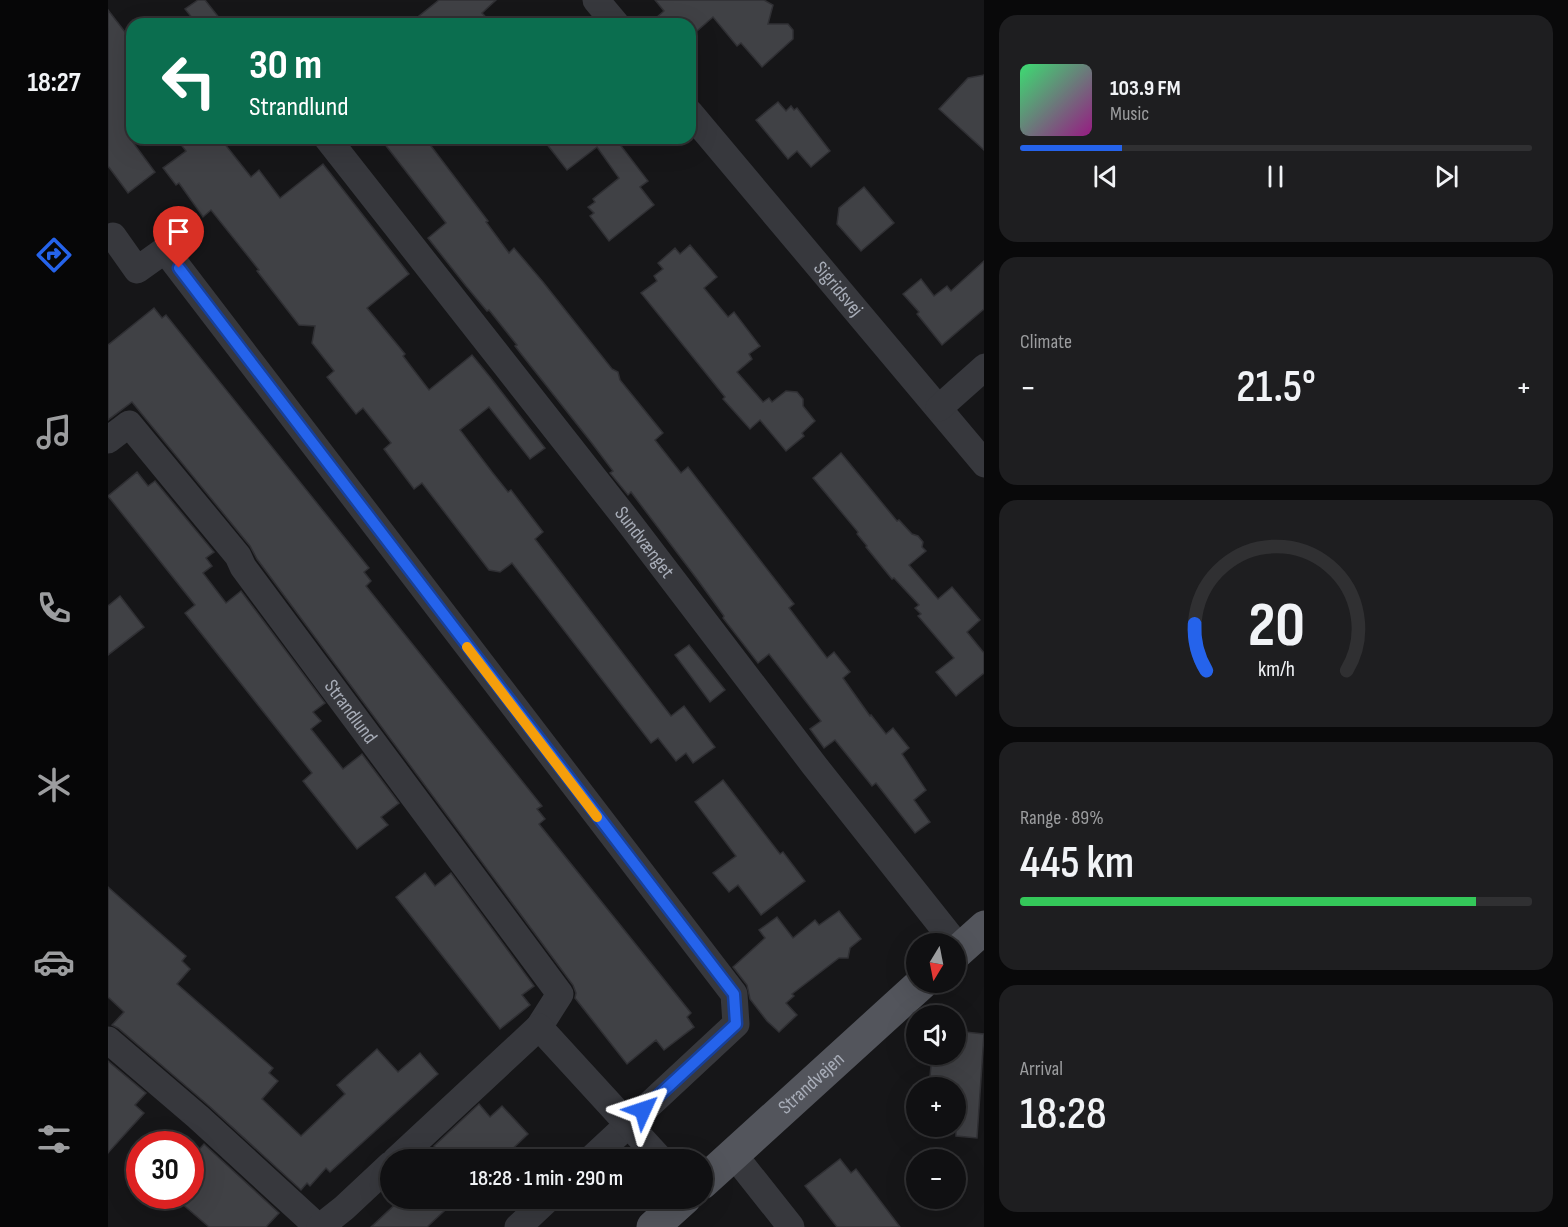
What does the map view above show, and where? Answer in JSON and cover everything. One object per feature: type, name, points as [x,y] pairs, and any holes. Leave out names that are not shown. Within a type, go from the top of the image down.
[{"type":"main road","points":[[966,944],[984,927]]},
{"type":"main road","name":"Strandvejen","points":[[713,1173],[911,993]]},
{"type":"main road","points":[[653,1227],[673,1209]]},
{"type":"street","points":[[596,0],[611,18]]},
{"type":"street","name":"Sigridsvej","points":[[696,120],[984,464]]},
{"type":"street","name":"Sundvænget","points":[[332,144],[630,525],[944,933]]},
{"type":"street","points":[[113,236],[137,270],[165,250],[734,994],[736,1024],[602,1149]]},
{"type":"street","points":[[939,408],[984,366]]},
{"type":"street","name":"Strandlund","points":[[108,440],[129,424],[238,556],[243,567],[560,994],[539,1027],[408,1149]]},
{"type":"street","points":[[539,1027],[651,1149]]},
{"type":"street","points":[[108,1040],[198,1117],[319,1227],[380,1174]]},
{"type":"street","points":[[734,1155],[791,1227]]},
{"type":"street","points":[[518,1227],[537,1209]]},
{"type":"building","points":[[198,0],[205,0],[219,18],[192,18],[185,9]]},
{"type":"building","points":[[439,0],[496,0],[482,13],[487,18],[416,18]]},
{"type":"building","points":[[655,0],[764,0],[773,5],[768,24],[788,24],[793,30],[793,39],[762,67],[741,43],[737,46],[713,17],[696,32],[696,18],[656,18],[664,11]]},
{"type":"building","points":[[108,10],[126,33],[126,144],[134,144],[155,172],[128,193],[108,166]]},
{"type":"building","points":[[984,75],[984,150],[939,109],[968,78]]},
{"type":"building","points":[[778,102],[786,111],[791,106],[794,110],[797,108],[830,151],[811,167],[797,151],[788,159],[756,120]]},
{"type":"building","points":[[181,144],[225,144],[251,177],[259,170],[280,198],[323,164],[409,274],[367,308],[405,354],[403,356],[429,390],[472,355],[490,377],[545,448],[530,459],[489,407],[460,430],[508,492],[511,490],[543,532],[535,539],[671,716],[684,706],[715,747],[693,763],[686,753],[676,761],[658,738],[651,743],[512,563],[500,572],[489,570],[422,483],[414,489],[384,449],[391,443],[363,408],[356,414],[327,377],[334,371],[312,343],[315,326],[299,325],[211,210],[203,217],[179,183],[176,185],[163,168],[186,151]]},
{"type":"building","points":[[385,144],[430,144],[488,221],[486,222],[509,253],[514,248],[612,369],[618,372],[620,380],[663,433],[655,440],[681,473],[688,467],[794,604],[789,608],[827,658],[834,652],[850,672],[843,678],[870,716],[886,734],[893,728],[909,748],[902,754],[926,790],[914,800],[930,822],[915,833],[876,783],[872,786],[835,740],[824,748],[810,729],[821,721],[769,654],[758,663],[631,492],[628,495],[610,473],[613,471],[515,346],[517,345],[428,238],[446,223]]},
{"type":"building","points":[[547,144],[620,144],[648,181],[640,187],[654,205],[609,241],[590,216],[594,213],[588,207],[595,202],[593,199],[619,178],[597,147],[567,170]]},
{"type":"building","points":[[864,187],[894,223],[861,251],[837,224],[839,208]]},
{"type":"building","points":[[690,245],[717,277],[704,288],[728,317],[734,312],[760,346],[749,354],[752,359],[737,372],[763,402],[769,398],[772,402],[786,391],[797,392],[803,399],[803,406],[815,421],[802,433],[804,436],[786,451],[760,420],[750,429],[723,399],[725,397],[641,293],[657,281],[654,276],[663,269],[658,263],[675,248],[680,254]]},
{"type":"building","points":[[984,261],[984,309],[942,345],[903,294],[921,279],[934,296],[947,286],[951,291]]},
{"type":"building","points":[[154,308],[162,318],[166,315],[369,568],[364,572],[371,581],[366,586],[542,806],[537,809],[545,819],[539,824],[691,1013],[687,1017],[694,1027],[664,1050],[656,1040],[627,1064],[575,998],[573,985],[257,559],[250,546],[132,402],[108,420],[108,345]]},
{"type":"building","points":[[841,453],[897,521],[899,520],[923,542],[922,547],[926,551],[909,565],[938,599],[952,587],[980,620],[967,632],[984,653],[984,673],[956,696],[936,672],[954,658],[918,616],[921,614],[915,608],[919,605],[894,578],[892,579],[866,547],[857,534],[858,532],[813,478]]},
{"type":"building","points":[[137,472],[148,486],[155,481],[214,552],[206,558],[212,566],[203,573],[226,603],[241,591],[325,703],[313,712],[321,721],[311,729],[343,769],[362,754],[399,803],[381,817],[388,825],[357,849],[303,781],[312,773],[185,613],[195,605],[108,496]]},
{"type":"building","points":[[120,596],[144,627],[108,655],[108,606]]},
{"type":"building","points":[[689,645],[725,690],[710,702],[675,655]]},
{"type":"building","points":[[723,780],[780,854],[783,852],[805,881],[761,915],[738,885],[729,892],[713,873],[736,856],[695,802]]},
{"type":"building","points":[[425,873],[435,886],[451,873],[534,986],[522,995],[530,1005],[500,1029],[396,897]]},
{"type":"building","points":[[108,887],[186,956],[182,961],[190,969],[177,984],[273,1068],[269,1073],[278,1081],[262,1099],[301,1136],[345,1094],[337,1085],[377,1049],[398,1072],[420,1053],[438,1074],[330,1172],[326,1168],[310,1186],[307,1183],[301,1190],[208,1105],[112,1025],[124,1012],[108,997]]},
{"type":"building","points":[[839,911],[861,939],[850,948],[848,958],[839,958],[792,994],[794,996],[786,1003],[797,1015],[779,1032],[750,999],[747,985],[733,967],[765,938],[759,930],[777,917],[793,938],[815,920],[819,925]]},
{"type":"building","points":[[966,1032],[984,1034],[977,1138],[966,1137],[966,1077],[930,1077],[931,1065],[966,1065]]},
{"type":"building","points":[[108,1061],[146,1093],[135,1105],[144,1113],[108,1153]]},
{"type":"building","points":[[479,1104],[490,1117],[502,1106],[528,1134],[512,1149],[436,1149],[434,1146]]},
{"type":"building","points":[[204,1144],[279,1213],[266,1227],[209,1227],[188,1209],[204,1209]]},
{"type":"building","points":[[840,1159],[851,1173],[856,1169],[900,1227],[837,1227],[805,1186]]},
{"type":"building","points":[[390,1209],[446,1209],[427,1227],[371,1227]]},
{"type":"slow traffic","points":[[467,647],[597,817]]},
{"type":"route","points":[[179,268],[734,994],[736,1024],[643,1110]]}]
